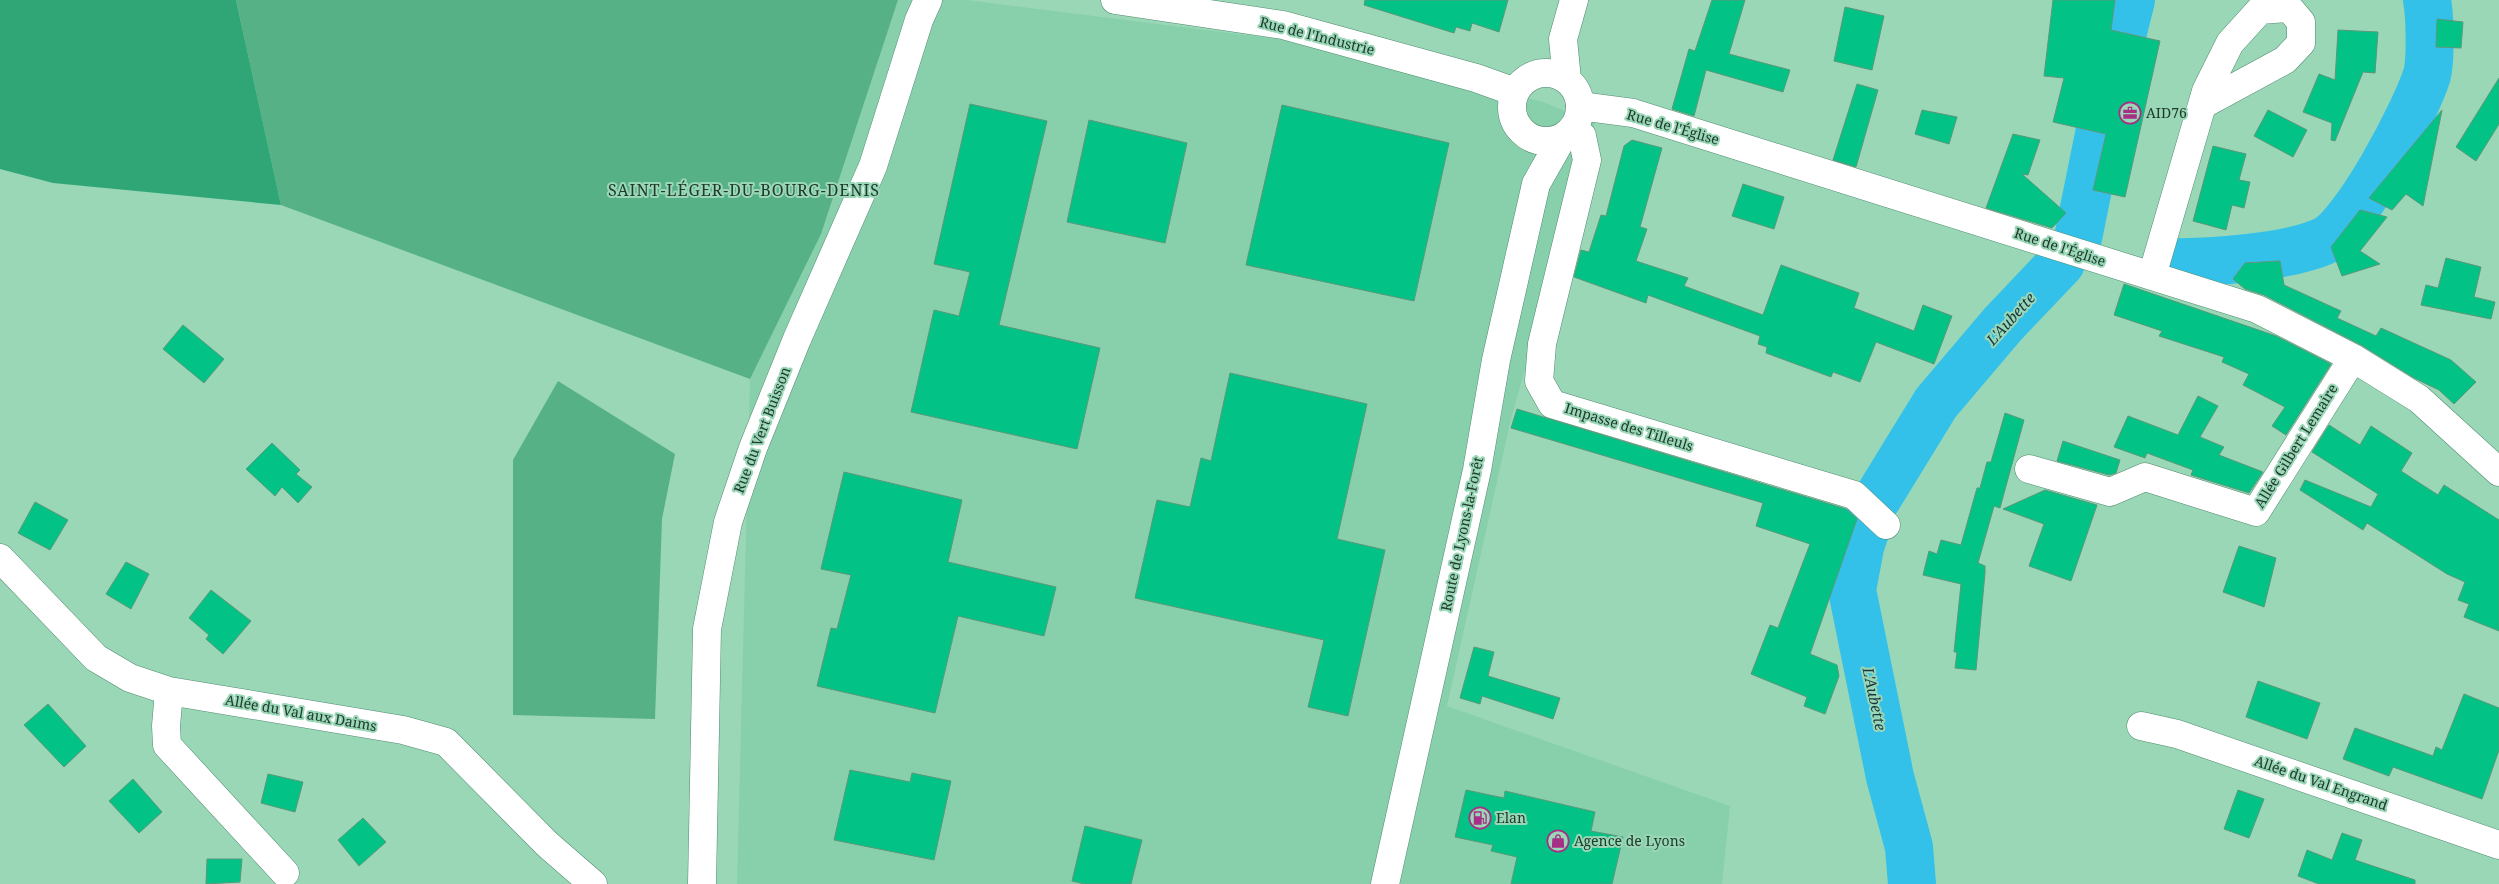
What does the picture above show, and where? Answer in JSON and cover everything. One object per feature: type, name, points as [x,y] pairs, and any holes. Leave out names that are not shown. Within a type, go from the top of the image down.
[{"type":"street","name":"Rue du Vert Buisson","points":[[702,884],[707,629],[728,522],[753,448],[794,347],[873,166],[919,20],[928,0]]},
{"type":"street","name":"Rue de l'Industrie","points":[[1114,0],[1283,25],[1476,78],[1514,92]]},
{"type":"street","points":[[1556,76],[1574,0]]},
{"type":"street","points":[[1556,76],[1578,96],[1571,124],[1551,141],[1539,141],[1528,136],[1518,128],[1512,117],[1511,104],[1514,92],[1527,78],[1556,76]]},
{"type":"street","points":[[2152,276],[2202,105]]},
{"type":"street","name":"Rue de l'Église","points":[[1571,124],[1634,113],[2257,310],[2353,358],[2419,399],[2499,472]]},
{"type":"street","name":"Route de Lyons-la-Forêt","points":[[1385,884],[1477,470],[1496,360],[1536,184],[1571,124]]},
{"type":"street","name":"Impasse des Tilleuls","points":[[1571,124],[1582,136],[1587,160],[1542,344],[1539,381],[1552,404],[1854,495],[1886,525]]},
{"type":"street","name":"Route de Lyons-la-Forêt","points":[[1528,136],[1536,184]]},
{"type":"street","name":"Allée Gilbert Lemaire","points":[[2029,469],[2110,492],[2145,477],[2256,512],[2353,358]]},
{"type":"street","name":"Allée du Val aux Daims","points":[[0,558],[96,658],[130,678],[169,691],[403,730],[446,742],[547,844],[593,884]]},
{"type":"street","points":[[169,691],[166,726],[168,745],[285,873]]},
{"type":"street","name":"Allée du Val Engrand","points":[[2141,726],[2177,734],[2499,845]]},
{"type":"shaded area","points":[[0,0],[236,0],[281,205],[53,183],[0,169]]},
{"type":"shaded area","points":[[236,0],[898,0],[821,234],[750,379],[281,205]]},
{"type":"shaded area","points":[[898,0],[967,0],[1302,42],[1543,102],[1595,123],[1511,419],[1447,706],[1730,806],[1722,884],[737,884],[750,379],[821,234]]},
{"type":"shaded area","points":[[558,381],[675,454],[662,519],[655,719],[513,715],[513,460]]},
{"type":"building","points":[[1365,0],[1508,0],[1499,32],[1472,23],[1470,31],[1456,27],[1454,33],[1364,5]]},
{"type":"building","points":[[1712,0],[1745,0],[1729,54],[1790,70],[1783,92],[1706,70],[1694,116],[1672,109],[1689,49],[1695,51]]},
{"type":"building","points":[[2053,0],[2115,0],[2111,30],[2160,41],[2125,197],[2093,190],[2106,134],[2053,122],[2064,78],[2044,76]]},
{"type":"building","points":[[1845,7],[1884,16],[1872,70],[1834,61]]},
{"type":"building","points":[[2437,19],[2463,22],[2461,48],[2436,47]]},
{"type":"building","points":[[2338,30],[2378,32],[2375,73],[2363,72],[2335,141],[2331,140],[2332,123],[2303,112],[2319,74],[2335,80]]},
{"type":"building","points":[[2499,78],[2499,124],[2476,161],[2456,147]]},
{"type":"building","points":[[1857,84],[1878,90],[1856,167],[1833,160]]},
{"type":"building","points":[[970,104],[1047,121],[999,325],[1100,348],[1077,449],[911,412],[934,310],[959,316],[970,272],[934,264]]},
{"type":"building","points":[[1282,105],[1449,143],[1414,301],[1246,265]]},
{"type":"building","points":[[1922,110],[1957,117],[1949,144],[1915,134]]},
{"type":"building","points":[[2268,110],[2307,130],[2293,157],[2254,136]]},
{"type":"building","points":[[2442,110],[2423,206],[2406,194],[2392,210],[2369,198]]},
{"type":"building","points":[[1089,120],[1187,143],[1165,243],[1067,222]]},
{"type":"building","points":[[2013,134],[2040,140],[2028,175],[2022,174],[2066,213],[2052,228],[1986,208]]},
{"type":"building","points":[[1632,140],[1662,148],[1640,227],[1647,229],[1636,261],[1688,278],[1684,286],[1763,315],[1781,265],[1859,293],[1854,308],[1914,331],[1923,305],[1952,316],[1934,364],[1876,342],[1860,382],[1833,372],[1831,377],[1766,353],[1767,347],[1758,344],[1760,336],[1648,295],[1646,303],[1574,277],[1581,250],[1589,252],[1601,215],[1606,216],[1624,146]]},
{"type":"building","points":[[2213,146],[2246,154],[2239,180],[2250,182],[2244,208],[2232,205],[2226,230],[2193,221]]},
{"type":"building","points":[[1743,184],[1784,197],[1774,229],[1732,216]]},
{"type":"building","points":[[2360,210],[2387,217],[2360,251],[2380,264],[2342,276],[2331,247]]},
{"type":"building","points":[[2446,258],[2481,267],[2474,297],[2495,302],[2491,319],[2421,305],[2426,285],[2438,288]]},
{"type":"building","points":[[2280,261],[2284,285],[2341,311],[2337,318],[2376,336],[2381,328],[2451,360],[2476,382],[2454,404],[2439,390],[2414,378],[2361,345],[2264,295],[2245,289],[2233,279],[2245,263]]},
{"type":"building","points":[[2124,284],[2276,336],[2331,364],[2286,435],[2272,426],[2285,407],[2243,385],[2249,374],[2222,362],[2224,357],[2159,336],[2162,331],[2114,315]]},
{"type":"building","points":[[183,325],[224,359],[204,383],[163,349]]},
{"type":"building","points":[[1230,373],[1367,404],[1337,539],[1385,550],[1348,716],[1308,707],[1324,640],[1135,598],[1157,500],[1190,507],[1201,458],[1211,461]]},
{"type":"building","points":[[2198,396],[2218,406],[2200,437],[2224,447],[2219,455],[2263,472],[2249,493],[2191,475],[2193,470],[2147,453],[2145,458],[2114,447],[2128,416],[2178,435]]},
{"type":"building","points":[[1517,409],[1846,509],[1857,519],[1810,654],[1837,665],[1839,676],[1825,714],[1804,706],[1807,697],[1751,674],[1770,625],[1778,628],[1810,544],[1756,526],[1763,503],[1511,428]]},
{"type":"building","points":[[2005,413],[2024,420],[2000,508],[1994,506],[1978,563],[1985,566],[1985,573],[1976,670],[1955,668],[1957,652],[1954,652],[1961,584],[1923,575],[1929,551],[1937,554],[1941,540],[1961,545],[1977,488],[1980,488],[1987,462],[1991,462]]},
{"type":"building","points":[[2329,425],[2360,445],[2371,426],[2412,453],[2401,471],[2438,495],[2444,485],[2499,520],[2499,631],[2464,617],[2469,604],[2458,600],[2465,582],[2447,574],[2367,523],[2363,530],[2300,490],[2305,480],[2371,507],[2378,494],[2312,452]]},
{"type":"building","points":[[2063,441],[2120,460],[2116,473],[2109,475],[2057,461]]},
{"type":"building","points":[[272,443],[300,470],[296,474],[312,487],[298,503],[282,487],[275,496],[246,469]]},
{"type":"building","points":[[844,472],[962,500],[948,562],[1056,587],[1044,636],[958,616],[935,713],[817,686],[831,628],[837,629],[851,575],[821,569]]},
{"type":"building","points":[[2045,490],[2097,505],[2071,581],[2029,566],[2044,524],[2003,509]]},
{"type":"building","points":[[35,502],[68,520],[50,550],[18,533]]},
{"type":"building","points":[[2239,546],[2276,558],[2264,607],[2223,592]]},
{"type":"building","points":[[126,562],[149,574],[131,609],[106,594]]},
{"type":"building","points":[[211,590],[251,621],[223,654],[206,639],[209,635],[189,618]]},
{"type":"building","points":[[1474,647],[1494,652],[1488,676],[1560,698],[1553,719],[1482,696],[1480,704],[1460,698]]},
{"type":"building","points":[[2258,681],[2320,703],[2307,739],[2246,717]]},
{"type":"building","points":[[2464,694],[2499,708],[2499,750],[2482,799],[2393,767],[2389,776],[2343,759],[2355,728],[2433,756],[2436,747],[2442,750]]},
{"type":"building","points":[[48,704],[86,746],[64,767],[24,725]]},
{"type":"building","points":[[850,770],[910,782],[912,773],[951,781],[934,860],[834,840]]},
{"type":"building","points":[[268,774],[303,782],[295,812],[261,803]]},
{"type":"building","points":[[133,779],[162,812],[139,833],[109,801]]},
{"type":"building","name":"Agence de Lyons","points":[[1466,790],[1504,798],[1505,791],[1595,812],[1591,831],[1623,837],[1612,884],[1511,884],[1517,857],[1491,851],[1493,845],[1455,837]]},
{"type":"building","points":[[2238,790],[2264,799],[2249,838],[2224,829]]},
{"type":"building","points":[[363,818],[386,842],[359,866],[338,840]]},
{"type":"building","points":[[1085,826],[1142,840],[1131,884],[1084,884],[1072,881]]},
{"type":"building","points":[[2342,833],[2362,840],[2355,860],[2415,880],[2415,884],[2319,884],[2298,876],[2307,850],[2332,860]]},
{"type":"building","points":[[207,859],[242,859],[240,882],[206,884]]},
{"type":"waterway","name":"L'Aubette","points":[[2078,238],[2107,95],[2131,0]]},
{"type":"waterway","points":[[2170,262],[2227,260],[2270,255],[2309,247],[2324,241],[2337,231],[2368,191],[2398,139],[2421,92],[2427,75],[2429,59],[2427,0]]},
{"type":"waterway","name":"L'Aubette","points":[[1877,499],[1936,403],[2003,324],[2061,263]]},
{"type":"waterway","name":"L'Aubette","points":[[1871,514],[1860,547],[1852,590],[1890,777],[1909,847],[1912,884]]},
{"type":"place","name":"AID76","points":[[2130,113]]},
{"type":"place","name":"Elan","points":[[1480,818]]},
{"type":"place","name":"Agence de Lyons","points":[[1558,841]]},
{"type":"district","name":"SAINT-LÉGER-DU-BOURG-DENIS","points":[[744,190]]}]
